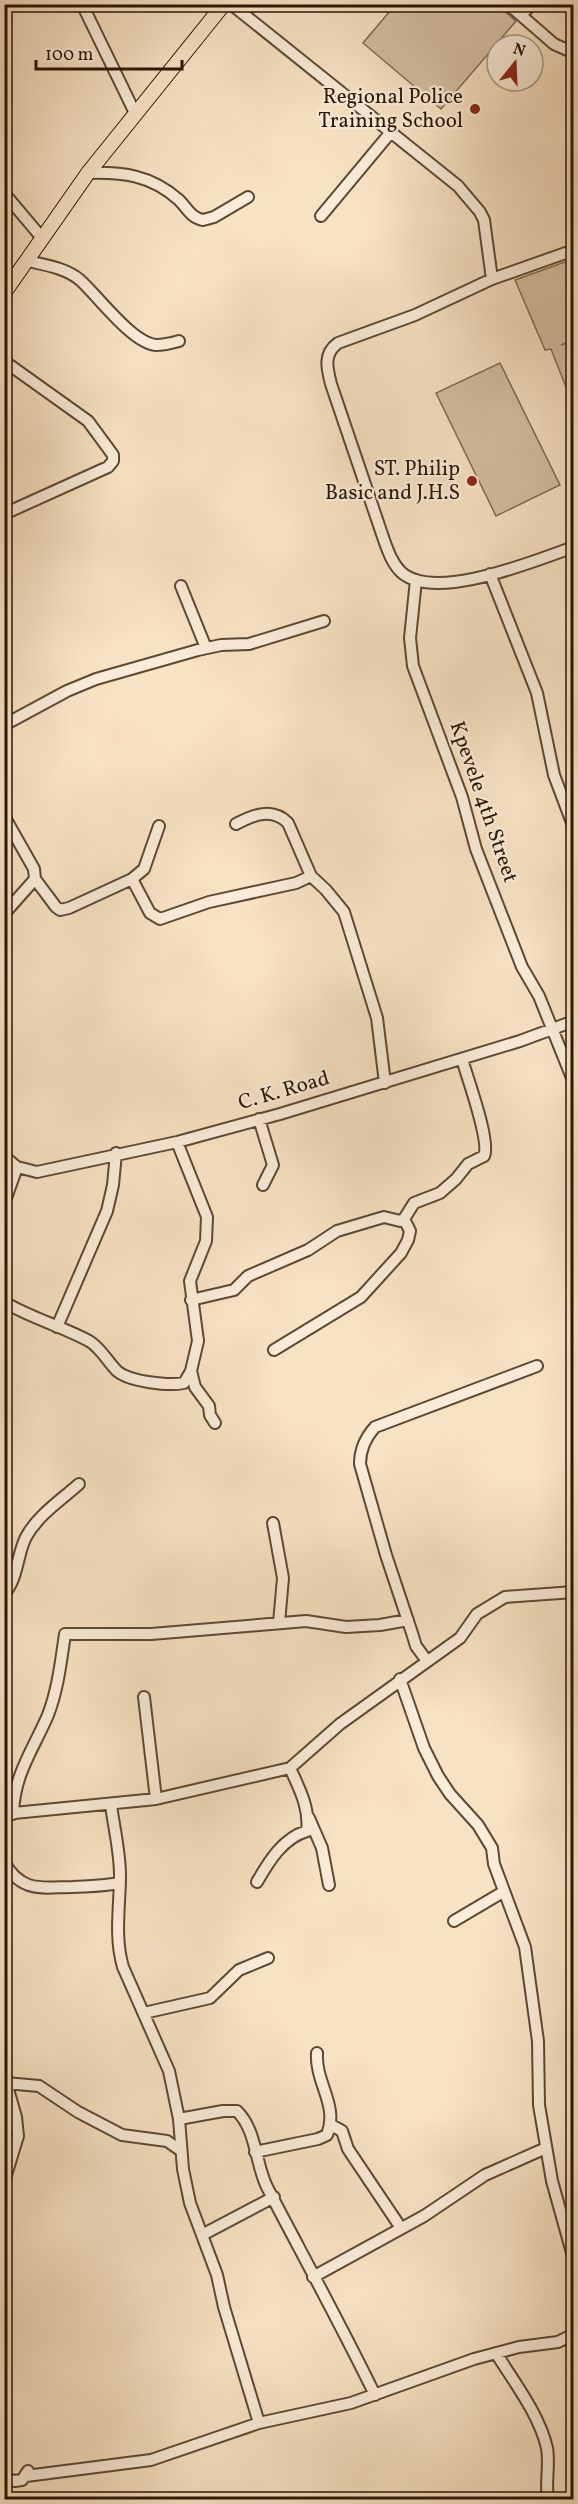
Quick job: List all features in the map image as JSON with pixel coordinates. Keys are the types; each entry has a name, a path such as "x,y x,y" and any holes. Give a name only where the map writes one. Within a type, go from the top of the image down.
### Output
{"main road":[{"path":"4,293 88,173 224,4"}],"street":[{"path":"82,4 135,113"},
{"path":"231,4 458,186 484,220 492,279"},
{"path":"508,4 554,44 573,53"},
{"path":"521,15 532,4"},
{"path":"321,216 391,132"},
{"path":"88,173 113,172 143,177 179,200 189,213 203,220 214,218 248,197"},
{"path":"4,194 42,238"},
{"path":"573,250 492,279 415,315 338,343 332,347 327,359 331,384 390,556 400,572 416,580 441,584 466,581 573,547"},
{"path":"28,261 55,267 79,279 114,316 145,341 156,345 179,341"},
{"path":"4,361 88,421 113,455 113,461 108,467 4,514"},
{"path":"489,574 537,693 554,775 573,828"},
{"name":"Kpevele 4th Street","path":"416,580 410,638 413,666 462,797 476,849 522,967 539,996 573,1086"},
{"path":"181,586 206,648"},
{"path":"4,726 67,691 96,679 206,648 249,644 324,621"},
{"path":"236,824 258,814 269,813 283,818 288,823 311,876 344,912 377,1018 385,1083"},
{"path":"4,816 34,869 35,879 56,907 64,910 132,879 146,865 153,838 159,826"},
{"path":"132,879 150,913 160,919 209,902 296,883 311,876"},
{"path":"4,914 35,879"},
{"name":"C. K. Road","path":"17,1167 37,1172 116,1153 177,1142 385,1083 573,1021"},
{"path":"191,1300 234,1290 248,1276 308,1250 337,1231 384,1217 400,1221 404,1219 414,1203 440,1193 468,1164 485,1155 480,1119 462,1059"},
{"path":"259,1119 273,1165 263,1185"},
{"path":"4,1302 96,1346 119,1373 172,1386 184,1383 191,1371 198,1341 190,1281 206,1241 207,1217 177,1142"},
{"path":"57,1327 107,1211 113,1185 116,1153"},
{"path":"4,1156 17,1167 4,1204"},
{"path":"274,1350 361,1297 405,1247 410,1231 404,1219"},
{"path":"428,1661 416,1646 386,1555 360,1464 361,1449 366,1437 375,1427 537,1366"},
{"path":"191,1371 195,1387 209,1406 210,1415 215,1423"},
{"path":"4,1594 11,1586 21,1547 34,1524 79,1484"},
{"path":"273,1523 284,1578 279,1623"},
{"path":"408,1620 380,1625 346,1627 306,1621 151,1634 65,1634 56,1688 48,1714 18,1778 9,1814 156,1799 290,1768 340,1724 460,1638 477,1614 505,1597 573,1592"},
{"path":"400,1679 424,1748 438,1776 450,1794 478,1825 492,1848 494,1864 503,1892 525,1947 538,2041 538,2097 552,2181 573,2259"},
{"path":"144,1697 156,1799"},
{"path":"290,1768 322,1848 329,1885"},
{"path":"111,1805 120,1882 117,1936 119,1951 169,2071 179,2119 180,2150 190,2202 217,2275 224,2307 260,2423"},
{"path":"257,1882 266,1866 293,1835 307,1831 309,1818"},
{"path":"4,1862 22,1882 40,1888 98,1887 120,1882"},
{"path":"454,1921 503,1892"},
{"path":"144,2013 210,1998 239,1970 268,1958"},
{"path":"255,2152 327,2135 331,2125 331,2108 316,2062 317,2054"},
{"path":"4,2182 18,2136 16,2117 5,2081 39,2086 78,2112 122,2135 167,2141 180,2150"},
{"path":"179,2119 223,2111 237,2111 250,2129 255,2152 268,2188 375,2395"},
{"path":"331,2125 342,2131 348,2149 401,2228"},
{"path":"314,2277 401,2228 485,2175 546,2148"},
{"path":"202,2235 274,2197"},
{"path":"4,2478 15,2481 22,2480 27,2474 151,2460 260,2423 351,2403 496,2353 525,2346 558,2342 573,2334"},
{"path":"496,2353 523,2394 545,2442 548,2460 548,2499"}],"shaded area":[{"path":"395,5 497,5 516,21 506,33 485,33 485,57 441,109 363,43"},
{"path":"573,259 573,340 561,345 573,341 573,405 551,349 545,350 515,280"},
{"path":"500,363 560,485 496,516 436,393"}],"place":[{"name":"Regional Police Training School","path":"475,109"},
{"name":"ST. Philip Basic and J.H.S","path":"472,481"}]}
